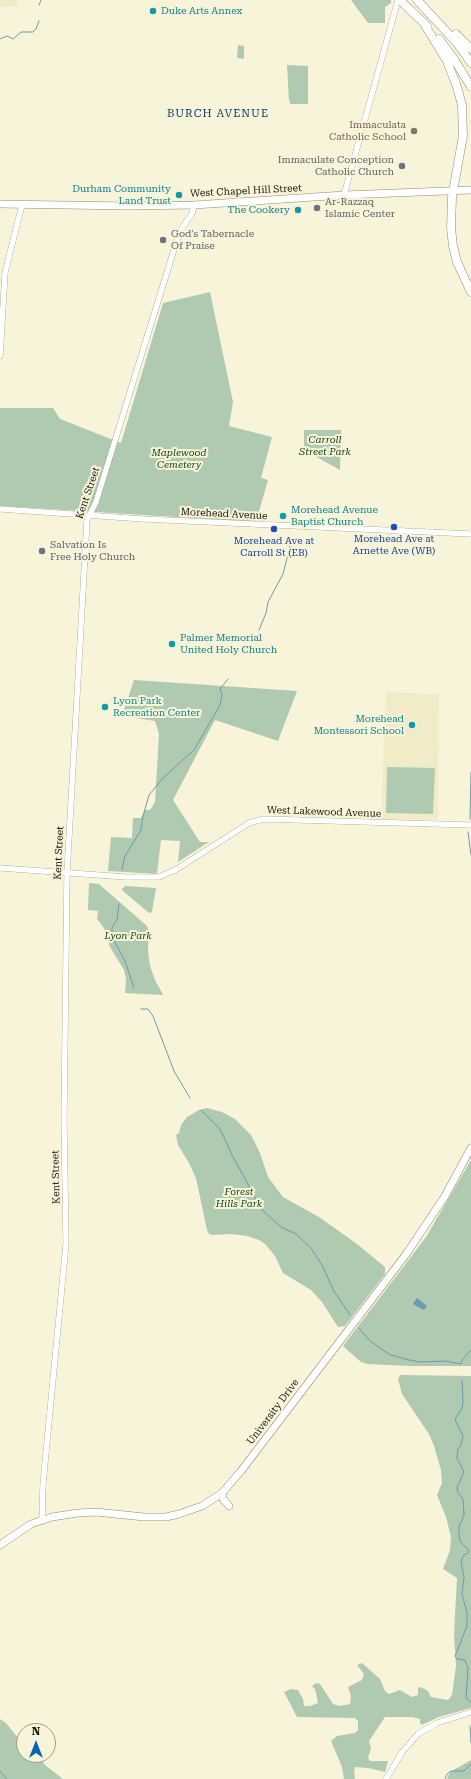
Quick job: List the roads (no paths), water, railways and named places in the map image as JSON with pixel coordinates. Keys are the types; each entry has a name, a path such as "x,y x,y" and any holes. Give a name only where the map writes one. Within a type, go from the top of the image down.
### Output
{"highway":[{"path":"399,0 423,22 454,59 471,87"},
{"path":"417,0 441,24 471,63"},
{"path":"423,22 447,61 462,105 463,136 453,191 451,218 453,246 461,272 471,292"},
{"path":"441,24 448,27 471,50"}],"main road":[{"name":"West Chapel Hill Street","path":"0,204 194,205 344,195 471,190"},
{"name":"University Drive","path":"0,1545 22,1529 42,1520 65,1514 90,1512 144,1517 166,1517 202,1506 222,1493 241,1471 407,1253 445,1196 471,1148"},
{"path":"222,1493 223,1499 229,1506"}],"street":[{"path":"344,195 399,0"},
{"path":"0,356 4,273 22,205"},
{"name":"Kent Street","path":"42,1520 43,1484 66,1244 64,1120 67,873 87,516 95,504 177,240 181,229 192,214 194,205"},
{"name":"Morehead Avenue","path":"0,509 87,516 471,534"},
{"name":"West Lakewood Avenue","path":"0,868 140,878 159,877 177,869 249,823 260,820 471,825"},
{"path":"386,1779 403,1751 418,1734 437,1723 471,1712"}],"water":[{"path":"417,1298 427,1306 424,1310 413,1304"}],"waterway":[{"path":"39,5 41,0"},
{"path":"0,39 7,36 13,39 21,32 33,32 39,21"},
{"path":"259,630 266,613 268,602 283,574 291,542"},
{"path":"122,870 125,856 141,830 149,795 164,777 194,750 220,705 222,695 220,689 228,679"},
{"path":"470,819 471,772"},
{"path":"468,832 471,855"},
{"path":"119,904 117,920 112,927 112,937 125,961 134,988"},
{"path":"141,1009 148,1009 153,1016 174,1071 190,1098"},
{"path":"201,1110 219,1128 262,1210 281,1227 296,1234 311,1248 322,1265 334,1291 350,1315"},
{"path":"359,1328 369,1340 381,1349 391,1355 409,1360 420,1362 445,1361 461,1364 462,1360 471,1350"},
{"path":"462,1380 462,1408 455,1419 463,1436 461,1445 458,1449 457,1458 464,1472 457,1487 458,1493 463,1499 464,1515 459,1527 460,1541 468,1550 468,1553 463,1556 461,1562 464,1577 462,1594 467,1613 467,1626 455,1656 457,1659 465,1660 468,1668 466,1698 471,1702"},
{"path":"470,1726 471,1743"},
{"path":"445,1779 447,1774 451,1771 464,1771 471,1764"},
{"path":"0,1771 7,1779"}],"place":[{"name":"Duke Arts Annex","path":"153,11"},
{"name":"Immaculata Catholic School","path":"414,131"},
{"name":"Immaculate Conception Catholic Church","path":"402,166"},
{"name":"Durham Community Land Trust","path":"179,195"},
{"name":"Ar-Razzaq Islamic Center","path":"317,208"},
{"name":"The Cookery","path":"298,210"},
{"name":"God's Tabernacle Of Praise","path":"163,240"},
{"name":"Morehead Avenue Baptist Church","path":"283,516"},
{"name":"Morehead Ave at Arnette Ave (WB)","path":"394,527"},
{"name":"Morehead Ave at Carroll St (EB)","path":"274,529"},
{"name":"Salvation Is Free Holy Church","path":"42,551"},
{"name":"Palmer Memorial United Holy Church","path":"172,644"},
{"name":"Lyon Park Recreation Center","path":"105,707"},
{"name":"Morehead Montessori School","path":"412,725"}],"district":[{"name":"BURCH AVENUE","path":"218,114"}],"park label":[{"name":"Carroll Street Park","path":"325,446"},
{"name":"Maplewood Cemetery","path":"179,458"},
{"name":"Lyon Park","path":"128,936"},
{"name":"Forest Hills Park","path":"239,1198"}]}
